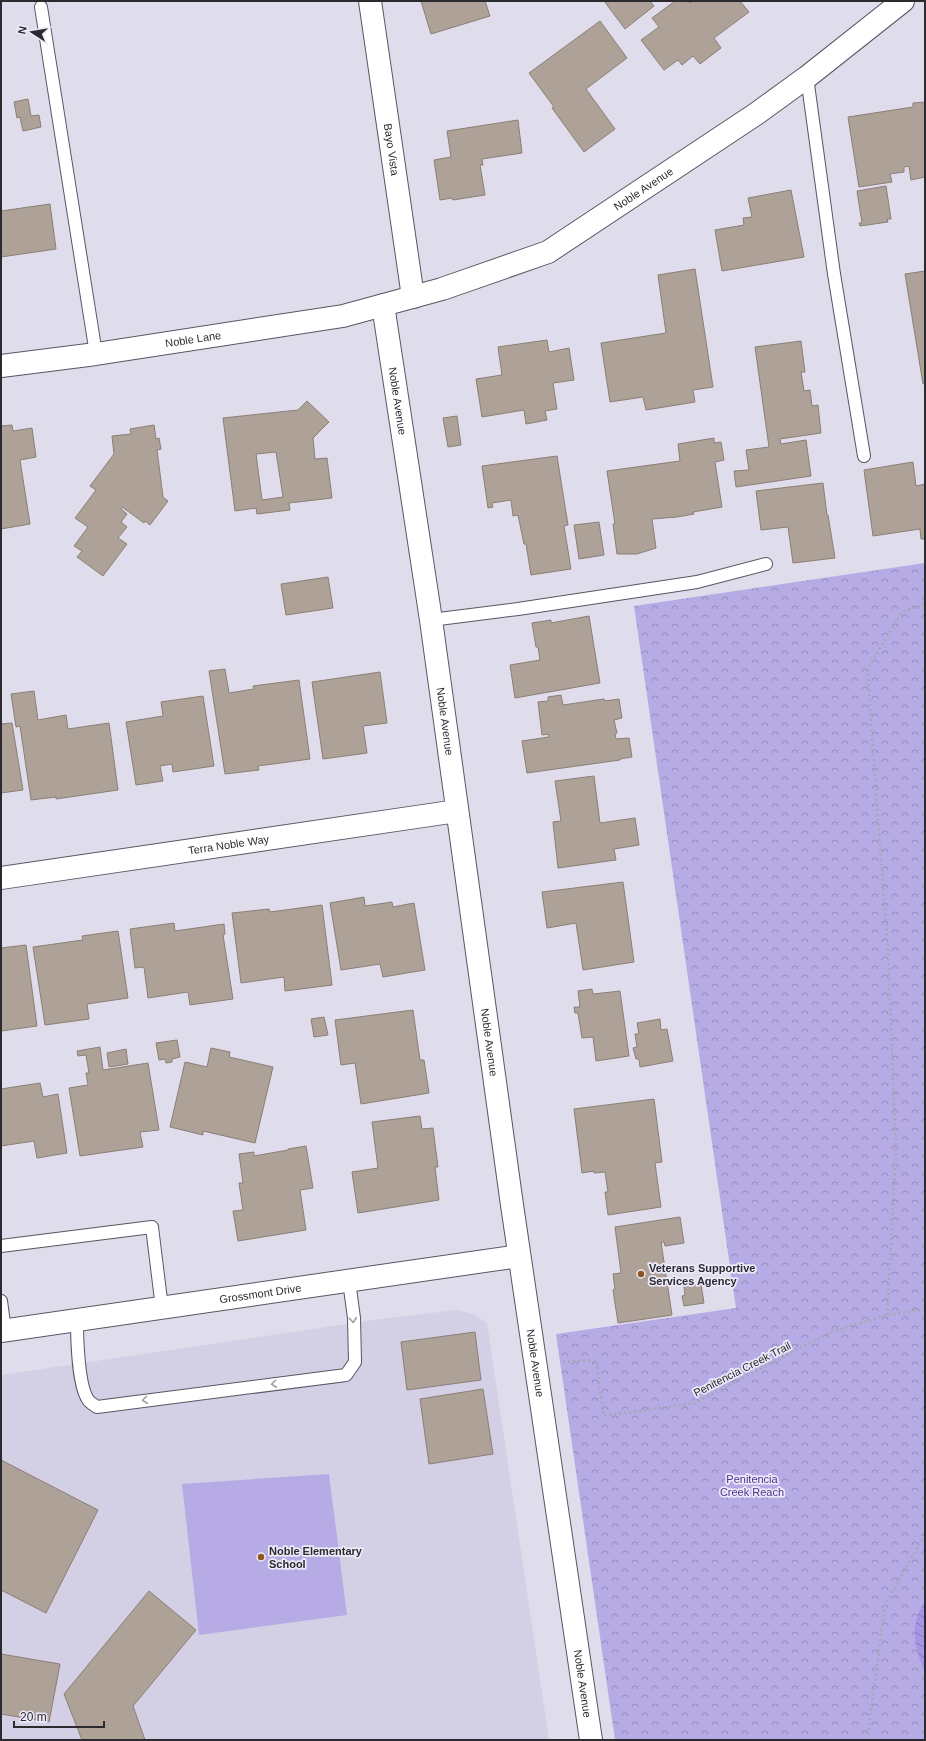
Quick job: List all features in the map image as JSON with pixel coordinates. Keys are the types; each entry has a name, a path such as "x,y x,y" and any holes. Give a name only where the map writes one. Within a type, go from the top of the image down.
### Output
{"street":[{"name":"Bayo Vista","path":"370,1 413,297"},
{"name":"Noble Avenue","path":"591,1740 519,1256 431,620 384,305 442,289 548,252 756,114 903,1"},
{"name":"Noble Lane","path":"1,366 96,354 343,316 384,305"},
{"name":"Terra Noble Way","path":"1,878 457,812"},
{"name":"Grossmont Drive","path":"2,1333 77,1320 519,1256"}],"lane":[{"path":"41,7 96,354"},
{"path":"806,77 834,274 864,456"},
{"path":"431,620 518,609 697,582 766,564"},
{"path":"1,1246 152,1227 162,1308"},
{"path":"77,1320 78,1358 85,1390 88,1400 97,1406 346,1375 355,1362 354,1318 349,1281"},
{"path":"1,1301 2,1333"}],"path":[{"path":"887,1315 896,1152 888,952 868,668 902,612 925,604"},
{"name":"Penitencia Creek Trail","path":"536,1364 596,1360 604,1416 619,1414 695,1403 831,1332 887,1315 925,1310"},
{"path":"867,1740 885,1605 925,1534"}],"shaded area":[{"name":"Noble Elementary School","path":"457,1310 473,1314 487,1323 549,1740 1,1740 1,1375 381,1319"}],"green space":[{"name":"Penitencia Creek Reach","path":"925,563 925,1740 615,1740 556,1334 736,1308 634,606"},
{"path":"329,1474 347,1615 199,1635 182,1484"}],"water":[{"path":"925,1601 925,1672 916,1645 915,1627 920,1610"}],"building":[{"path":"421,1 485,1 490,16 431,34"},
{"path":"604,1 650,1 654,6 625,29"},
{"path":"675,1 688,1 690,3 693,1 740,1 749,12 714,38 721,48 700,64 693,56 682,65 678,60 664,70 641,40 659,27 652,18"},
{"path":"600,21 627,58 586,89 615,129 584,152 529,73"},
{"path":"28,99 31,116 39,115 41,127 23,131 20,117 17,118 14,102"},
{"path":"925,102 925,177 911,180 909,166 904,167 904,172 890,174 892,182 859,187 848,117 913,107 913,103"},
{"path":"518,120 522,153 482,159 483,165 480,165 485,195 453,200 452,198 440,200 434,160 451,157 447,131"},
{"path":"886,186 891,219 887,219 888,222 860,226 859,223 862,223 857,191"},
{"path":"791,190 804,257 722,271 715,230 744,225 743,218 752,217 748,198"},
{"path":"50,204 56,249 1,257 1,211"},
{"path":"695,269 713,387 693,390 695,402 646,410 643,397 610,402 601,343 666,333 658,275"},
{"path":"925,271 925,383 923,384 905,274"},
{"path":"547,340 549,352 569,348 574,380 553,383 557,409 545,411 547,420 526,424 524,410 482,417 476,379 502,375 498,347"},
{"path":"801,341 805,372 801,372 804,391 810,390 812,406 818,405 821,433 780,439 781,444 806,440 811,476 736,487 734,471 749,470 746,450 769,447 755,347"},
{"path":"307,401 329,422 313,438 315,459 327,458 332,498 289,503 290,510 257,514 256,508 235,511 223,418 298,410","holes":["276,452 283,497 262,500 256,454"]},
{"path":"457,416 461,445 448,447 443,418"},
{"path":"12,425 13,431 32,428 36,457 20,460 30,524 1,529 1,426"},
{"path":"154,425 156,439 159,438 161,449 157,450 163,497 168,501 150,525 145,521 144,523 122,507 121,509 127,514 121,522 127,527 118,538 127,544 103,576 77,557 82,551 74,546 88,527 75,518 96,490 90,486 114,454 112,436 131,434 130,429"},
{"path":"714,438 714,443 721,442 724,460 715,462 722,507 693,512 694,514 677,517 652,519 656,548 637,554 617,554 613,524 615,524 607,471 680,461 678,444"},
{"path":"557,456 568,525 564,526 571,569 531,575 526,544 524,544 518,515 513,516 511,500 492,503 493,507 488,508 482,466"},
{"path":"913,462 916,486 925,484 925,539 921,539 920,529 873,536 864,470"},
{"path":"823,483 835,558 793,563 788,527 761,530 756,491"},
{"path":"599,522 604,555 579,559 574,525"},
{"path":"328,577 333,608 286,615 281,584"},
{"path":"589,616 600,683 515,698 510,665 540,660 532,623 551,620 551,623"},
{"path":"225,669 229,693 254,689 253,686 299,680 310,759 258,766 259,770 225,774 209,671"},
{"path":"380,672 387,723 363,726 367,753 323,759 312,682"},
{"path":"34,691 38,720 66,715 68,729 109,723 118,790 56,799 56,797 31,800 20,726 16,727 11,694"},
{"path":"561,695 563,705 604,699 605,701 619,699 622,718 614,720 617,733 615,734 616,739 629,738 632,757 527,773 522,741 549,737 548,734 542,735 538,702 548,701 548,697"},
{"path":"203,696 214,766 173,772 172,764 160,766 163,781 136,785 126,722 163,716 161,702"},
{"path":"12,723 23,790 1,793 1,724"},
{"path":"594,776 600,823 635,818 639,845 614,849 616,860 558,868 553,822 561,821 555,781"},
{"path":"623,882 634,962 583,970 576,923 547,928 542,892"},
{"path":"364,897 365,906 392,902 393,907 414,903 425,970 383,977 380,964 341,970 330,903"},
{"path":"322,905 332,985 285,991 284,977 241,983 232,913 269,909 270,912"},
{"path":"174,923 175,931 224,924 225,934 223,935 233,999 190,1005 188,992 148,998 144,967 135,968 130,929"},
{"path":"118,931 128,998 87,1004 89,1019 45,1025 33,947 83,940 82,936"},
{"path":"26,945 37,1026 1,1031 1,948"},
{"path":"592,989 593,994 620,991 629,1056 596,1061 593,1037 582,1038 578,1013 575,1013 574,1007 580,1007 578,991"},
{"path":"413,1010 420,1060 424,1060 429,1093 361,1104 355,1063 341,1065 335,1020"},
{"path":"324,1017 328,1035 314,1037 311,1019"},
{"path":"660,1019 661,1030 667,1029 673,1061 640,1067 639,1059 636,1059 633,1048 637,1047 635,1034 639,1034 637,1023"},
{"path":"177,1040 180,1057 172,1059 172,1062 166,1063 165,1059 159,1060 156,1043"},
{"path":"100,1047 103,1070 148,1063 159,1130 140,1132 143,1147 80,1156 69,1088 88,1085 86,1073 89,1073 86,1055 78,1056 77,1051"},
{"path":"211,1048 230,1052 229,1057 273,1067 255,1143 203,1131 203,1135 170,1127 185,1062 207,1067"},
{"path":"126,1049 128,1064 109,1067 107,1053"},
{"path":"40,1083 43,1097 58,1094 67,1153 37,1158 34,1141 1,1146 1,1089"},
{"path":"654,1099 662,1162 655,1163 661,1207 608,1215 605,1192 608,1192 605,1172 594,1173 594,1171 582,1173 574,1109"},
{"path":"420,1116 422,1129 433,1128 438,1167 435,1167 439,1200 358,1213 352,1172 378,1168 372,1122"},
{"path":"306,1146 313,1188 300,1190 306,1230 238,1241 233,1211 243,1210 239,1183 243,1183 239,1154 254,1152 254,1156"},
{"path":"680,1217 684,1243 665,1246 664,1242 661,1242 672,1315 618,1323 613,1290 615,1289 613,1274 621,1273 615,1227"},
{"path":"701,1284 704,1303 684,1306 682,1296 685,1295 684,1286"},
{"path":"475,1332 481,1380 407,1390 401,1342"},
{"path":"483,1389 493,1454 429,1464 420,1399"},
{"path":"1,1460 98,1510 46,1613 1,1590"},
{"path":"149,1591 196,1630 133,1706 145,1740 82,1740 64,1694"},
{"path":"1,1654 60,1664 49,1722 1,1714"}],"place":[{"name":"Veterans Supportive Services Agency","path":"641,1274"},
{"name":"Noble Elementary School","path":"261,1557"}]}
